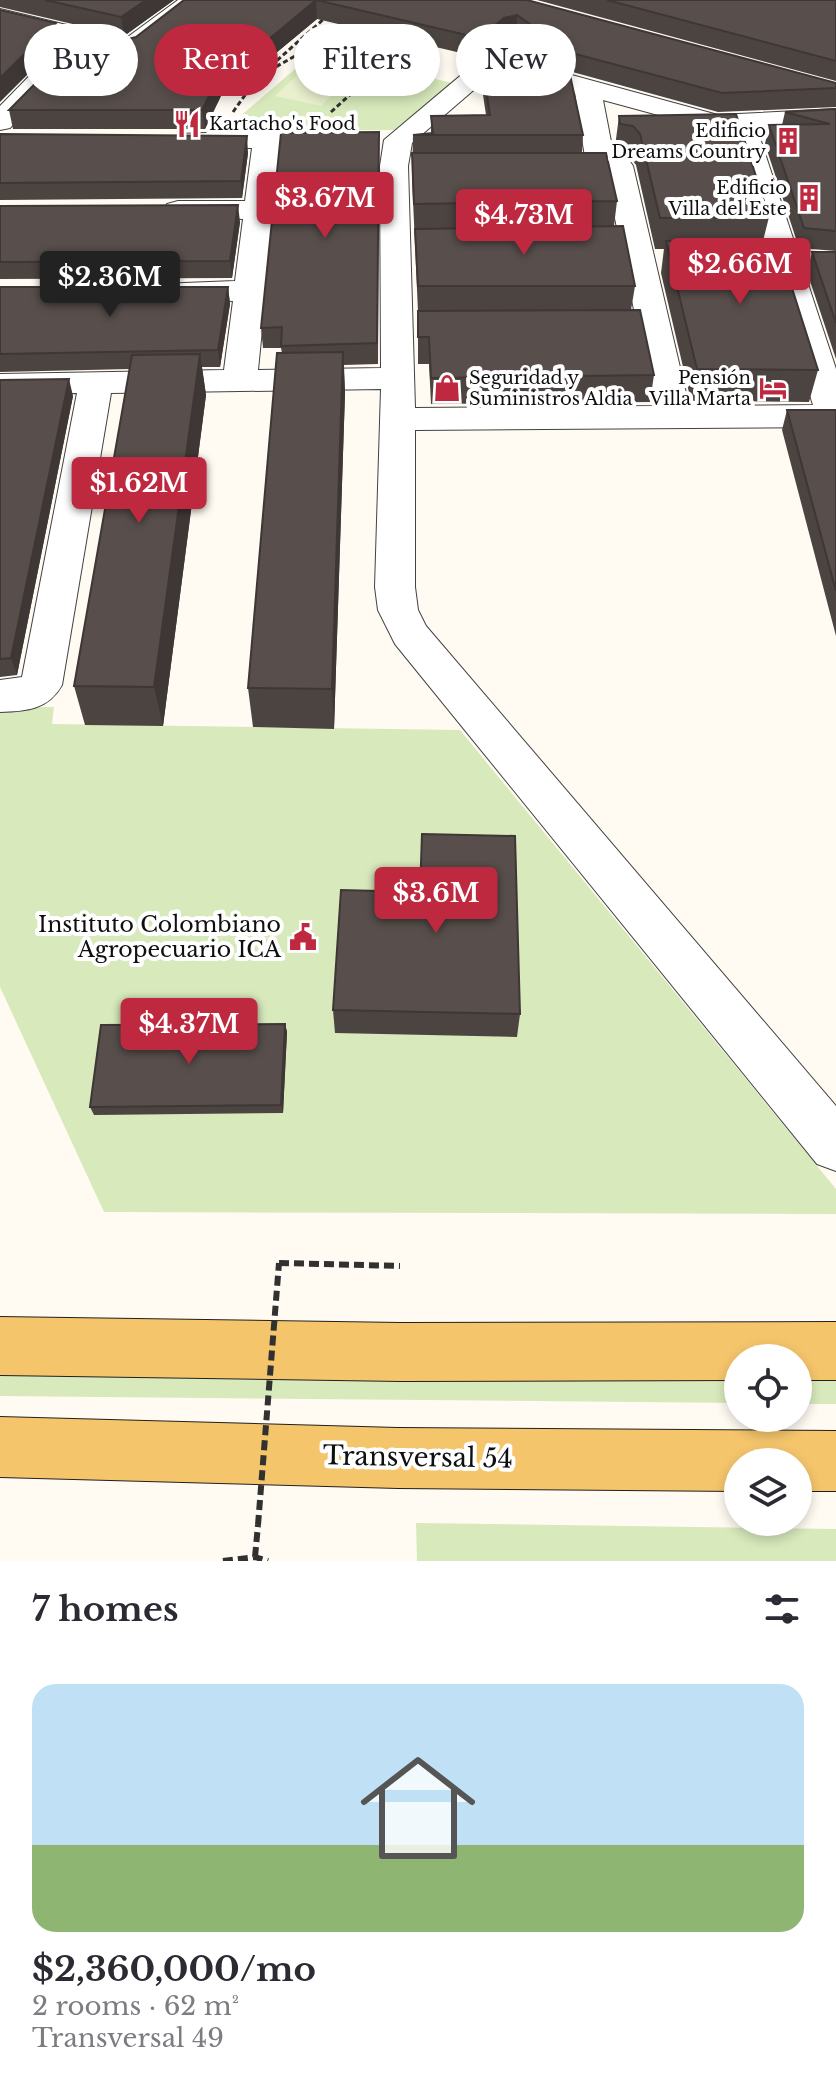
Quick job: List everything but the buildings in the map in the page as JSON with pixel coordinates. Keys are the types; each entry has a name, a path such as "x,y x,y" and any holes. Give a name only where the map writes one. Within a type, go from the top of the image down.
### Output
{"main road":[{"path":"0,1346 401,1352 836,1351"},
{"name":"Transversal 54","path":"0,1447 398,1458 836,1461"}],"street":[{"path":"138,41 194,0"},
{"path":"525,24 536,10"},
{"path":"0,16 32,24"},
{"path":"576,86 696,120 741,124 836,117"},
{"path":"588,90 601,166"},
{"path":"5,134 36,96"},
{"path":"463,96 406,157 413,242 414,325 396,399 395,587 398,610 409,634 836,1146"},
{"path":"0,384 240,381 396,399 674,417 835,416 796,259 741,124"},
{"path":"240,381 267,139"},
{"path":"156,140 300,140 406,157"},
{"path":"522,166 619,166 637,250 641,324 674,417"},
{"path":"150,210 261,210"},
{"path":"603,239 671,261"},
{"path":"751,260 796,259"},
{"path":"141,291 250,291"},
{"path":"0,696 27,695 41,685 96,383"}],"path":[{"path":"278,60 335,10"},
{"path":"300,140 348,96"},
{"path":"255,1557 279,1263 400,1266"},
{"path":"223,1561 255,1557 268,1561"}],"green space":[{"path":"294,70 294,96 436,96 394,130 223,131 264,96 278,96 278,84"},
{"path":"294,78 294,96 331,96 321,106 275,96"},
{"path":"440,80 452,83 440,93"},
{"path":"0,707 54,707 52,724 460,730 836,1189 836,1214 104,1212 0,987"},
{"path":"0,1373 724,1380 724,1403 0,1396"},
{"path":"812,1380 836,1380 836,1404 812,1404"},
{"path":"416,1523 724,1527 724,1536 812,1536 812,1529 836,1529 836,1561 417,1561"}],"place":[{"name":"Kartacho's Food","path":"187,124"},
{"name":"Edificio Dreams Country","path":"788,141"},
{"name":"Edificio Villa del Este","path":"809,198"},
{"name":"Seguridad y Suministros Aldia","path":"447,388"},
{"name":"Pensión Villa Marta","path":"773,388"},
{"name":"Instituto Colombiano Agropecuario ICA","path":"303,937"}]}
